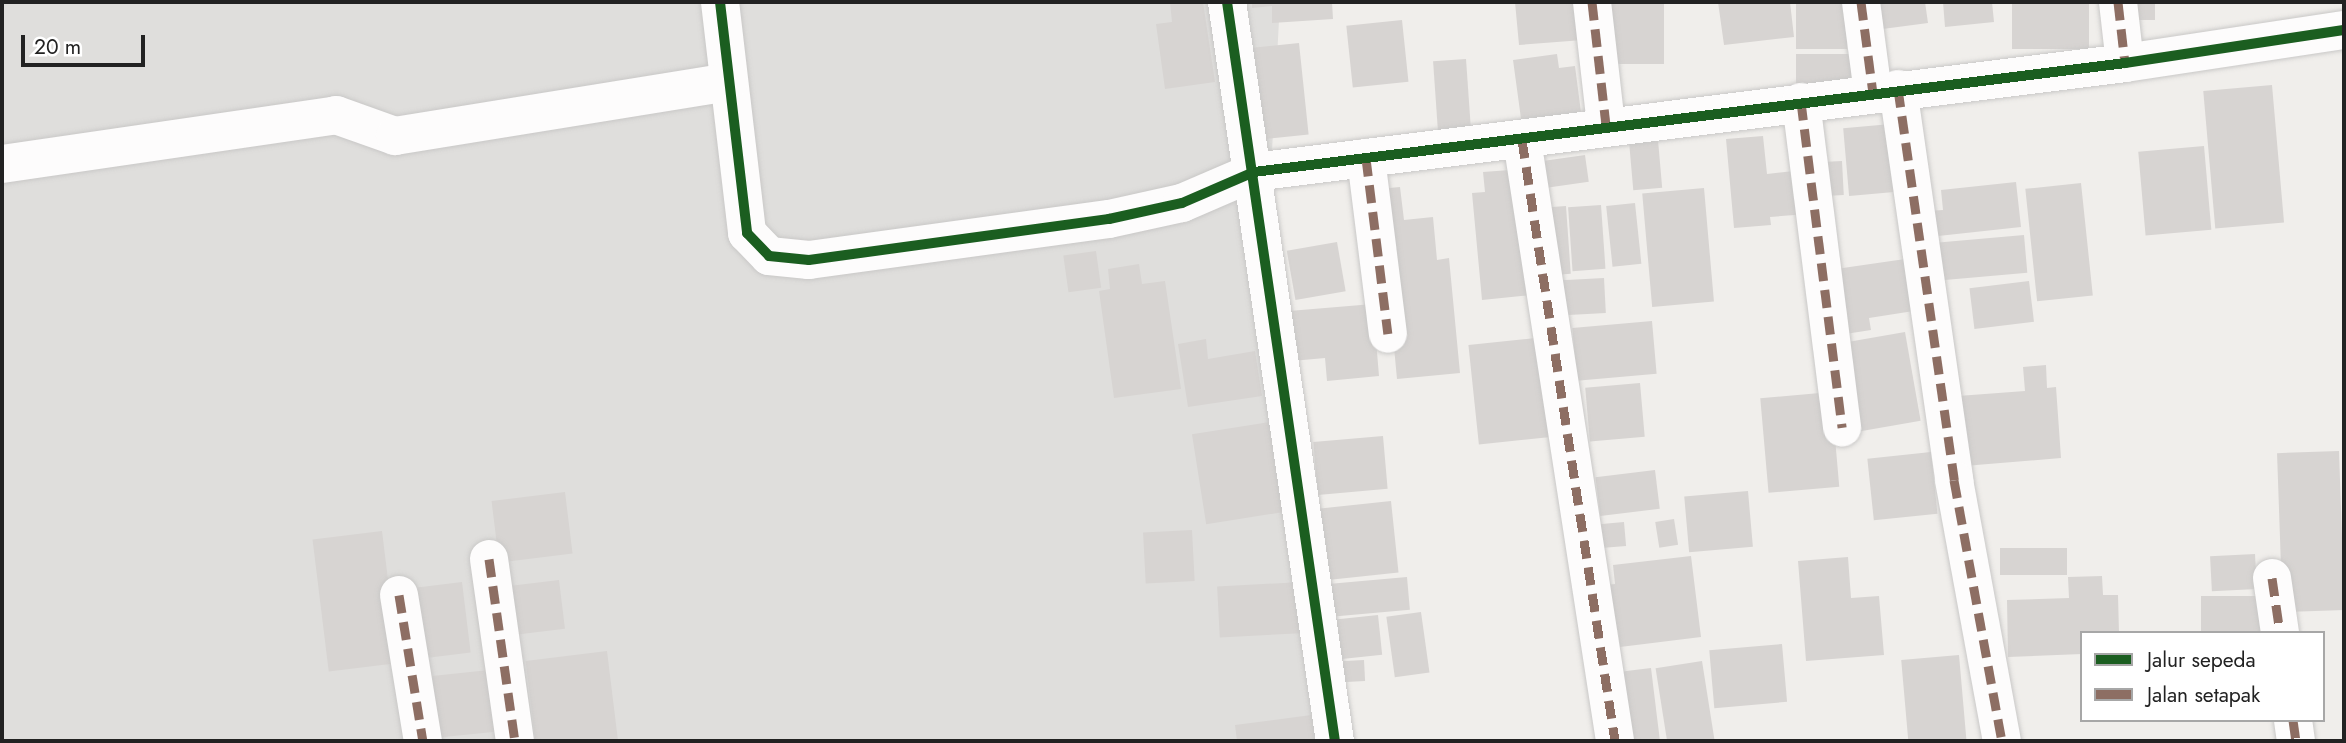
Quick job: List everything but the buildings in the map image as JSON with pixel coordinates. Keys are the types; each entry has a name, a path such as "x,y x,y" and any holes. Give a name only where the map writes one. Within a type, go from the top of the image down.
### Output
{"street":[{"path":"720,2 747,233 769,256 809,260 1109,219 1182,203 1254,172 1522,140 1606,125 2125,62 2344,30"},
{"path":"1227,2 1254,172 1335,741"},
{"path":"1592,2 1606,125"},
{"path":"1861,2 1886,91 2002,741"},
{"path":"2118,2 2125,62"},
{"path":"2,164 336,116 395,136 729,82"},
{"path":"1801,102 1842,427"},
{"path":"1522,140 1615,741"},
{"path":"1366,158 1388,334"},
{"path":"489,559 516,741"},
{"path":"2272,578 2280,631"},
{"path":"400,595 423,741"},
{"path":"2293,722 2296,741"}],"shaded area":[{"path":"2,2 1280,2 1268,225 1337,741 2,741"}],"marked path":[{"path":"1592,2 1606,125"},
{"path":"1861,2 1873,93"},
{"path":"2118,2 2125,63"},
{"path":"1898,89 1954,480 2002,741"},
{"path":"1801,102 1842,427"},
{"path":"1522,140 1615,741"},
{"path":"1366,158 1388,334"},
{"path":"489,559 515,741"},
{"path":"2272,578 2280,631"},
{"path":"399,595 423,741"},
{"path":"2293,722 2296,741"}],"cycle path":[{"path":"720,2 747,233 769,256 809,260 1109,219 1182,203 1254,172 2125,63 2344,30"},
{"path":"1227,2 1335,741"}]}
